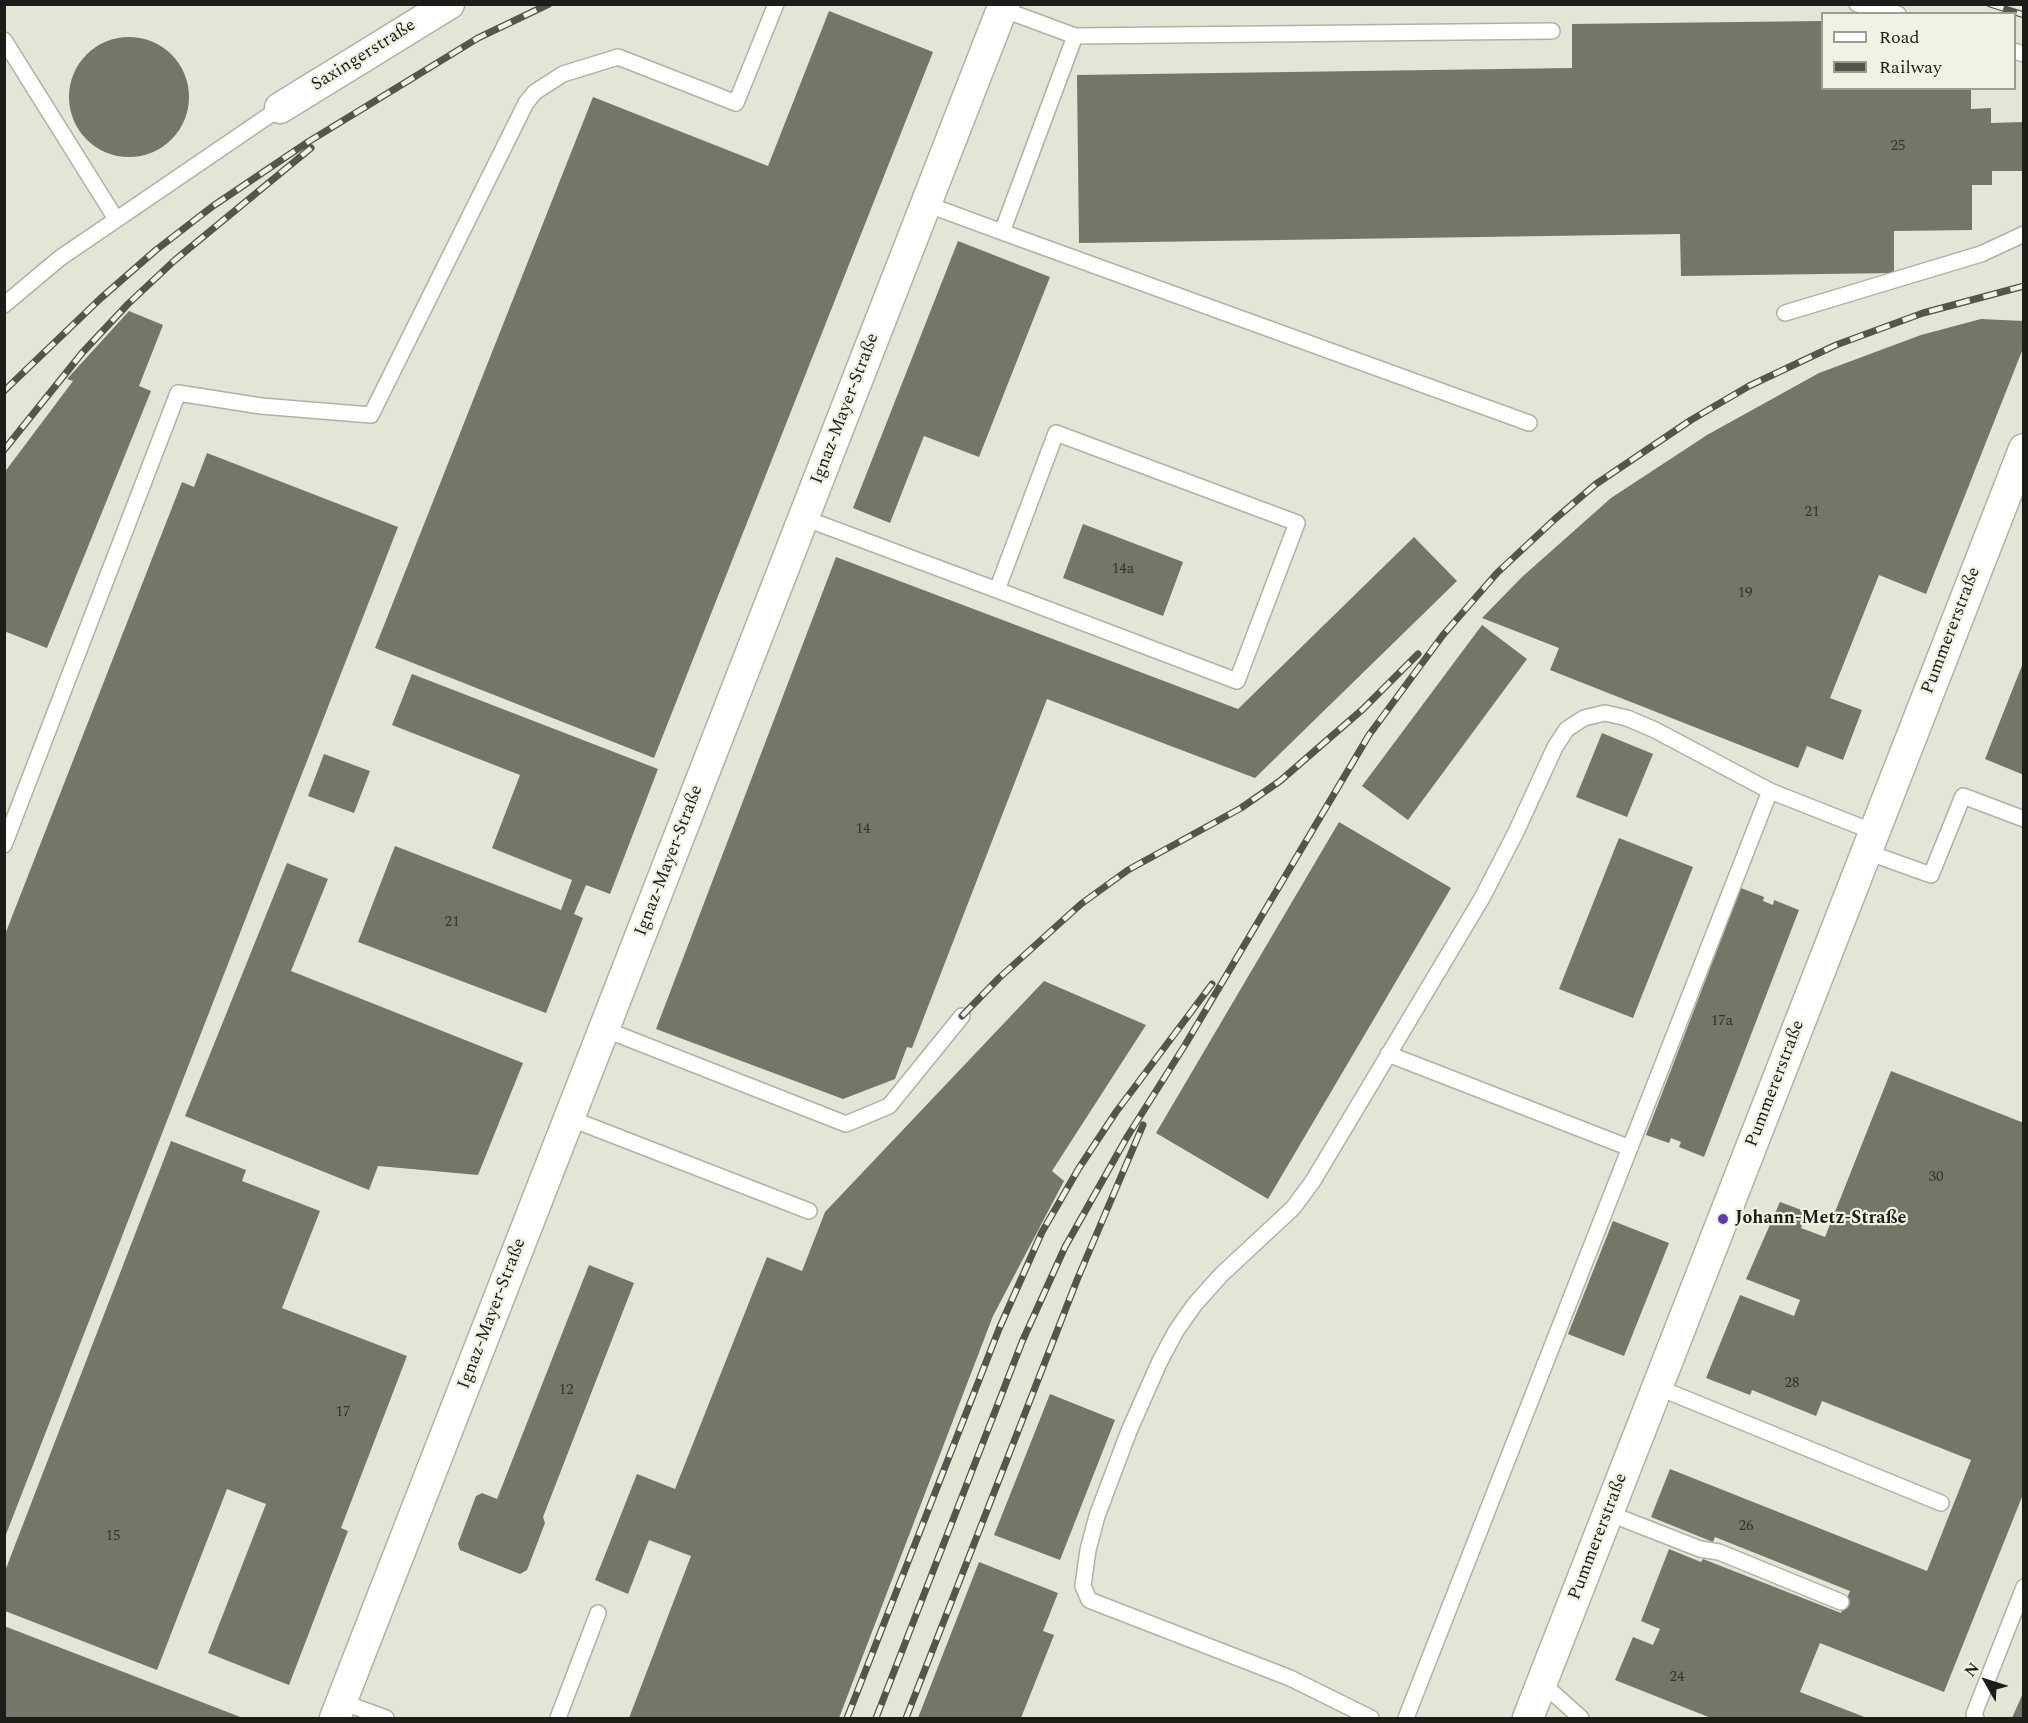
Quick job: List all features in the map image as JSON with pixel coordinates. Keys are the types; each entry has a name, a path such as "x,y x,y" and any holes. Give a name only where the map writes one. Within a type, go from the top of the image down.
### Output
{"street":[{"name":"Saxingerstraße","path":"280,108 449,4"},
{"name":"Ignaz-Mayer-Straße","path":"338,1710 1003,7"},
{"name":"Pummererstraße","path":"1528,1719 2024,449"}],"lane":[{"path":"4,844 178,393 261,406 371,415 526,103 535,92 563,74 618,57 736,103 776,4"},
{"path":"1857,4 1890,12"},
{"path":"1003,7 1075,36 1552,31"},
{"path":"1002,232 1075,36"},
{"path":"4,40 116,219"},
{"path":"4,305 60,258 280,108"},
{"path":"926,204 1529,423"},
{"path":"1785,313 1982,254 2024,234"},
{"path":"804,518 1238,681 1297,523 1056,433 997,590"},
{"path":"1371,1719 1290,1678 1089,1600 1083,1586 1097,1516 1129,1431 1176,1331 1195,1304 1221,1275 1293,1208 1313,1181 1482,898 1516,832 1555,747 1567,729 1584,718 1605,713 1627,718 1655,730 1931,875 1963,796 2024,819"},
{"path":"1406,1719 1770,791"},
{"path":"604,1029 846,1124 889,1106 962,1016"},
{"path":"1388,1054 1630,1148"},
{"path":"569,1118 809,1210"},
{"path":"1657,1387 1941,1503"},
{"path":"1608,1513 1700,1550 1719,1552 1841,1602"},
{"path":"1976,1719 1974,1714 2024,1587"},
{"path":"558,1719 598,1613"},
{"path":"1542,1683 1581,1719"},
{"path":"338,1710 386,1719"}],"building":[{"path":"829,11 933,52 654,758 375,648 593,97 768,166"},
{"path":"1821,21 1821,90 1971,90 1971,109 1991,108 1991,123 2024,122 2024,171 1992,171 1992,185 1972,185 1972,230 1894,231 1894,273 1681,276 1680,234 1079,243 1077,75 1572,68 1572,24"},
{"path":"129,37 152,42 171,55 184,74 189,97 184,120 171,139 152,152 129,157 106,152 87,139 74,120 69,97 74,74 87,55 106,42"},
{"path":"958,241 1050,277 979,457 924,436 890,523 853,508"},
{"path":"129,311 163,325 139,386 151,391 47,648 4,631 4,473 73,381 67,379"},
{"path":"1981,319 2024,321 2024,346 1926,594 1879,575 1830,698 1862,710 1843,760 1807,746 1798,768 1550,670 1559,648 1482,618 1522,577 1611,498 1707,435 1819,373 1921,335"},
{"path":"207,453 398,527 5,1537 4,937 182,482 194,487"},
{"path":"1083,524 1183,562 1163,616 1063,578"},
{"path":"1414,537 1457,581 1255,778 1047,699 912,1048 907,1047 895,1079 843,1099 656,1029 836,557 1238,709"},
{"path":"1482,625 1527,659 1408,820 1362,786"},
{"path":"2024,663 2024,775 1985,759"},
{"path":"412,674 658,769 610,894 586,885 574,914 583,918 546,1013 358,942 395,846 561,910 572,880 492,848 520,775 392,725"},
{"path":"1602,733 1653,754 1627,817 1576,797"},
{"path":"324,754 370,771 354,813 308,796"},
{"path":"1339,822 1451,888 1268,1199 1156,1133"},
{"path":"1619,838 1693,867 1633,1018 1559,989"},
{"path":"287,863 328,879 291,971 523,1063 478,1175 378,1166 369,1190 185,1116"},
{"path":"1741,888 1764,897 1763,901 1773,905 1774,900 1799,910 1704,1157 1679,1147 1681,1142 1671,1138 1669,1143 1646,1135"},
{"path":"1044,981 1146,1025 1052,1171 1064,1181 993,1316 839,1718 629,1718 691,1556 649,1540 628,1594 595,1580 637,1474 675,1489 767,1257 802,1271 825,1212"},
{"path":"1891,1071 2024,1123 2024,1492 1944,1692 1820,1643 1800,1692 1867,1718 1711,1718 1615,1680 1633,1637 1653,1645 1660,1629 1641,1621 1669,1549 1701,1562 1703,1559 1841,1613 1850,1591 1715,1537 1713,1542 1651,1517 1670,1469 1927,1571 1971,1460 1822,1401 1816,1416 1752,1390 1750,1395 1706,1378 1740,1295 1794,1316 1800,1300 1746,1279 1780,1202 1807,1212 1801,1228 1825,1237"},
{"path":"171,1141 246,1170 242,1181 320,1211 282,1308 407,1356 341,1528 348,1531 289,1685 208,1653 266,1504 227,1489 157,1670 5,1611 5,1571"},
{"path":"1613,1221 1669,1243 1624,1356 1568,1334"},
{"path":"589,1265 634,1283 543,1517 545,1523 527,1570 520,1574 460,1550 458,1544 476,1496 482,1493 497,1499"},
{"path":"1050,1394 1115,1420 1060,1560 994,1535"},
{"path":"979,1562 1058,1593 1043,1631 1054,1635 1021,1718 918,1718"},
{"path":"4,1626 243,1718 4,1718"},
{"path":"2024,1691 2024,1718 2012,1718"}],"railway":[{"path":"4,391 101,298 156,250 213,206 308,142 478,38 549,4"},
{"path":"1990,4 2015,12"},
{"path":"2016,12 2024,15"},
{"path":"4,450 82,353 128,304 175,260 311,148"},
{"path":"876,1718 1022,1342 1065,1247 1127,1137 1185,1045 1369,735 1443,635 1497,573 1555,519 1596,484 1691,420 1749,386 1836,345 1923,313 2024,286"},
{"path":"962,1016 999,978 1081,904 1128,870 1241,808 1280,781 1363,709 1418,654"},
{"path":"847,1718 999,1329 1042,1232 1079,1168 1116,1112 1212,984"},
{"path":"906,1718 1077,1280 1143,1125"}],"place":[{"name":"Johann-Metz-Straße","path":"1723,1219"}]}
